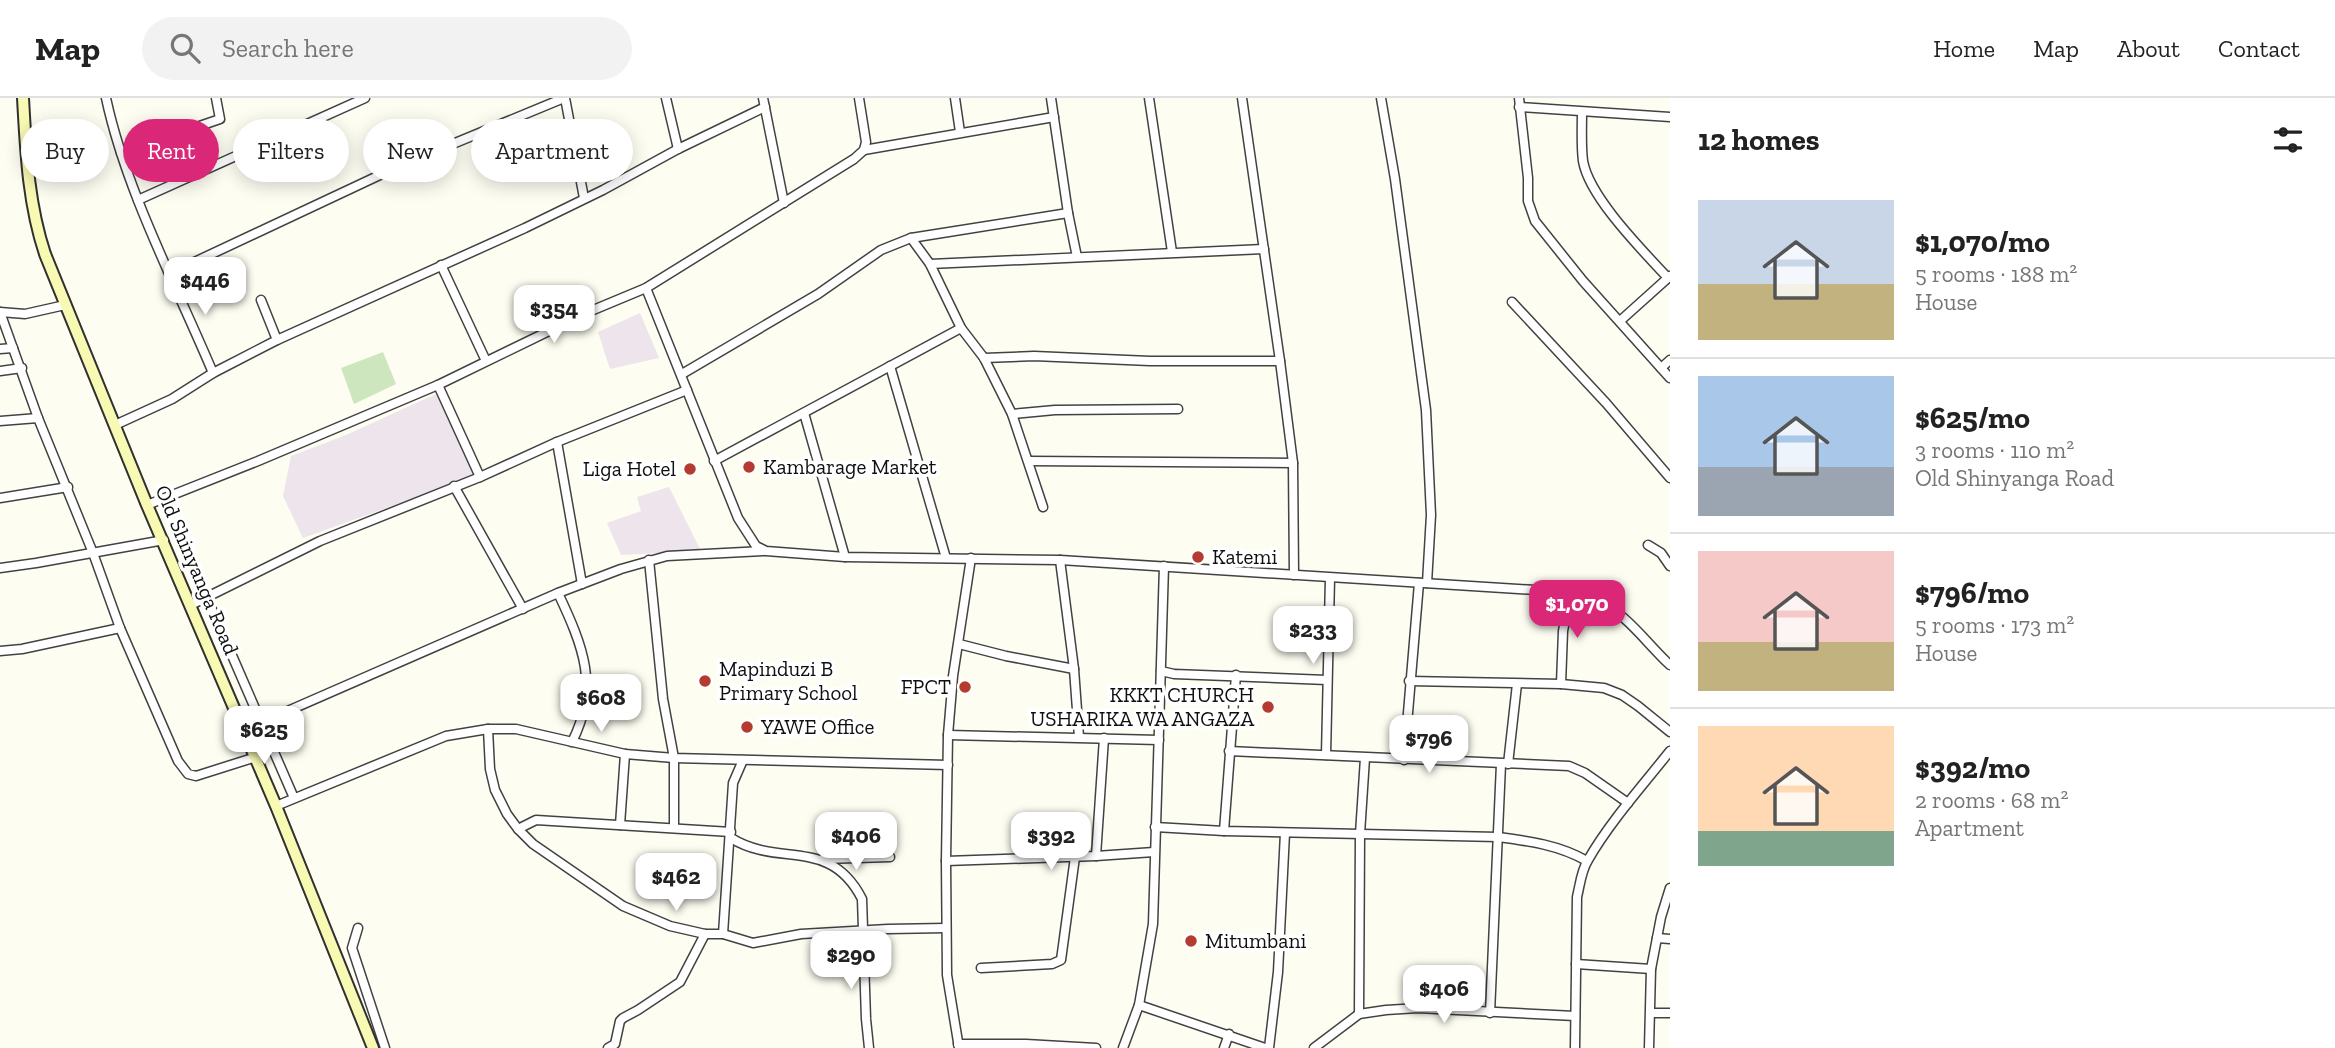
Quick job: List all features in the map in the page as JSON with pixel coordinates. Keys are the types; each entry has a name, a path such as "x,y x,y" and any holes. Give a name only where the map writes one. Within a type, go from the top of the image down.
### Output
{"main road":[{"name":"Old Shinyanga Road","path":"23,98 34,218 45,254 147,505 256,757 373,1048"}],"street":[{"path":"106,98 121,153 138,200 214,373"},
{"path":"121,153 220,119 216,98"},
{"path":"138,200 365,98"},
{"path":"171,274 397,167 564,98 584,198"},
{"path":"666,98 678,149"},
{"path":"859,98 866,142 864,150"},
{"path":"955,98 960,132"},
{"path":"1051,98 1077,257"},
{"path":"1149,98 1172,252"},
{"path":"1242,98 1293,463 1294,575"},
{"path":"1381,98 1395,179 1426,410 1431,514 1409,681 1404,760"},
{"path":"115,425 172,399 277,340 584,198 764,103 784,203"},
{"path":"1670,117 1582,112 1519,103 1530,210 1535,221 1583,281 1670,378"},
{"path":"1582,112 1583,159 1587,175 1629,236 1669,277 1620,321"},
{"path":"147,505 438,385 646,288 854,159 864,150 1054,117"},
{"path":"682,374 818,294 881,250 911,238 1068,213"},
{"path":"911,238 930,264 961,328 984,358 1012,414 1043,507"},
{"path":"930,264 1264,248"},
{"path":"442,265 486,361"},
{"path":"646,288 714,461 747,535 756,546 766,551"},
{"path":"261,300 277,340"},
{"path":"1512,302 1606,403 1670,478"},
{"path":"65,305 25,314 0,312 38,418 68,487 120,628 185,771 199,776 256,757"},
{"path":"714,461 961,328"},
{"path":"0,349 13,348"},
{"path":"984,358 1034,356 1150,361 1280,361"},
{"path":"1661,368 1670,360"},
{"path":"890,366 946,558"},
{"path":"0,371 22,368"},
{"path":"438,385 480,477"},
{"path":"191,605 320,541 687,390"},
{"path":"1012,414 1055,410 1178,409"},
{"path":"804,413 845,557"},
{"path":"0,421 38,418"},
{"path":"557,442 582,584"},
{"path":"1028,461 1293,463"},
{"path":"454,486 523,609"},
{"path":"0,498 68,487"},
{"path":"0,568 164,541"},
{"path":"1648,545 1661,553 1670,566"},
{"path":"244,730 558,593 649,559 766,551 845,557 1060,560 1570,594 1595,600 1613,611 1634,627 1670,664"},
{"path":"971,558 948,735 947,975 958,1046 1096,1048"},
{"path":"649,559 663,699 674,758 674,828"},
{"path":"1060,560 1074,669 1079,737"},
{"path":"1123,1048 1139,1005 1153,924 1164,566"},
{"path":"1326,755 1330,578"},
{"path":"558,593 574,626 588,675 586,708 572,742"},
{"path":"1561,684 1563,631 1570,594"},
{"path":"207,598 294,799"},
{"path":"0,651 22,649 120,628"},
{"path":"958,644 1074,669"},
{"path":"1161,671 1174,674 1327,680"},
{"path":"1224,831 1236,675"},
{"path":"1409,681 1561,684 1604,688 1622,695 1670,732"},
{"path":"1490,1013 1498,837 1517,684"},
{"path":"488,729 495,790 507,814 533,844 623,906 670,926 705,934 723,934 752,943 801,934 946,928"},
{"path":"276,806 446,736 488,729 516,729 625,754 674,758 948,765"},
{"path":"948,735 1159,740"},
{"path":"1096,856 1104,738"},
{"path":"1229,751 1569,766 1585,773 1628,803"},
{"path":"1575,1048 1577,897 1587,861 1628,803 1670,751"},
{"path":"620,825 625,754"},
{"path":"1359,1014 1360,834 1365,758"},
{"path":"723,934 733,783 743,760"},
{"path":"518,828 536,820 674,828 731,835 752,849 820,859 890,857"},
{"path":"1155,827 1285,833 1498,837 1533,841 1587,861"},
{"path":"1139,1005 1267,1048 1278,972 1285,833"},
{"path":"946,860 1154,852"},
{"path":"981,968 1052,964 1061,960 1075,857"},
{"path":"820,859 841,871 862,899 869,1048"},
{"path":"1649,1048 1651,969 1670,888"},
{"path":"358,928 352,948 385,1048"},
{"path":"608,1048 615,1044 623,1018 680,982 705,934"},
{"path":"1657,938 1670,939"},
{"path":"1576,964 1651,969"},
{"path":"1314,1048 1359,1014 1418,1008 1575,1016"},
{"path":"1651,1013 1670,1013"},
{"path":"1224,1048 1229,1034"}],"shaded area":[{"path":"640,313 659,358 610,369 598,332"},
{"path":"436,394 476,476 303,538 283,496 291,456 346,435"},
{"path":"669,487 701,551 621,555 607,523 641,511 637,497"}],"green space":[{"path":"383,352 396,384 354,404 341,368"}],"place":[{"name":"Kambarage Market","path":"749,467"},
{"name":"Liga Hotel","path":"690,469"},
{"name":"Katemi","path":"1198,557"},
{"name":"Mapinduzi B Primary School","path":"705,681"},
{"name":"FPCT","path":"965,687"},
{"name":"KKKT CHURCH USHARIKA WA ANGAZA","path":"1268,707"},
{"name":"YAWE Office","path":"747,727"},
{"name":"Mitumbani","path":"1191,941"}]}
